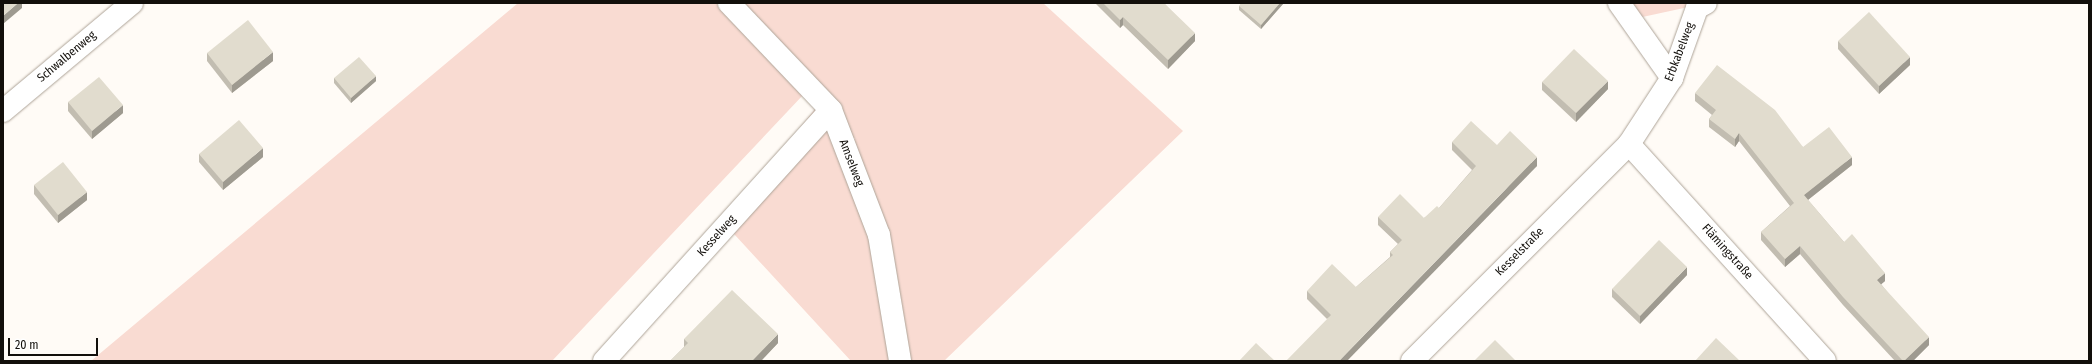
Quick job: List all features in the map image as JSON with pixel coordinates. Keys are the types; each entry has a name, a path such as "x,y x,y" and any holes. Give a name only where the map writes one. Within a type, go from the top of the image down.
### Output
{"street":[{"name":"Schwalbenweg","path":"3,111 132,3"},
{"name":"Amselweg","path":"729,3 831,110 879,235 900,361"},
{"path":"1619,3 1672,78"},
{"name":"Erbkabelweg","path":"1629,144 1672,78 1697,8 1706,3"},
{"name":"Kesselweg","path":"604,361 831,110"},
{"name":"Kesselstraße","path":"1412,361 1629,144"},
{"name":"Flämingstraße","path":"1629,144 1825,361"}],"shaded area":[{"path":"518,3 1043,3 1183,131 944,361 851,361 723,222 816,108 804,94 552,361 91,361"},
{"path":"1608,3 1707,3 1624,21"}],"building":[{"path":"3,3 18,3 3,16"},
{"path":"1103,3 1164,3 1195,33 1168,60 1123,17 1120,20"},
{"path":"1241,3 1280,3 1261,25 1239,6"},
{"path":"1869,12 1910,57 1879,86 1838,41"},
{"path":"248,20 273,52 232,85 207,53"},
{"path":"1574,49 1608,81 1576,113 1542,82"},
{"path":"359,57 376,76 351,98 334,78"},
{"path":"1717,65 1775,110 1803,147 1829,127 1852,157 1804,195 1844,242 1852,234 1885,273 1877,280 1929,337 1904,361 1843,297 1800,246 1785,259 1761,232 1794,203 1739,133 1735,139 1709,119 1716,110 1695,93"},
{"path":"99,77 123,105 92,131 68,102"},
{"path":"239,120 263,148 223,182 199,154"},
{"path":"1471,121 1497,145 1510,131 1537,157 1339,361 1286,361 1331,315 1307,291 1332,264 1356,287 1393,255 1390,252 1402,240 1378,217 1400,194 1424,218 1437,206 1439,208 1476,166 1452,142"},
{"path":"63,162 87,192 58,215 34,185"},
{"path":"1659,240 1687,267 1640,316 1612,289"},
{"path":"732,290 778,334 752,361 672,361 671,360 688,343 684,339"},
{"path":"1716,338 1740,361 1695,361"},
{"path":"1495,340 1516,361 1474,361"},
{"path":"1256,343 1275,361 1239,361"}]}
